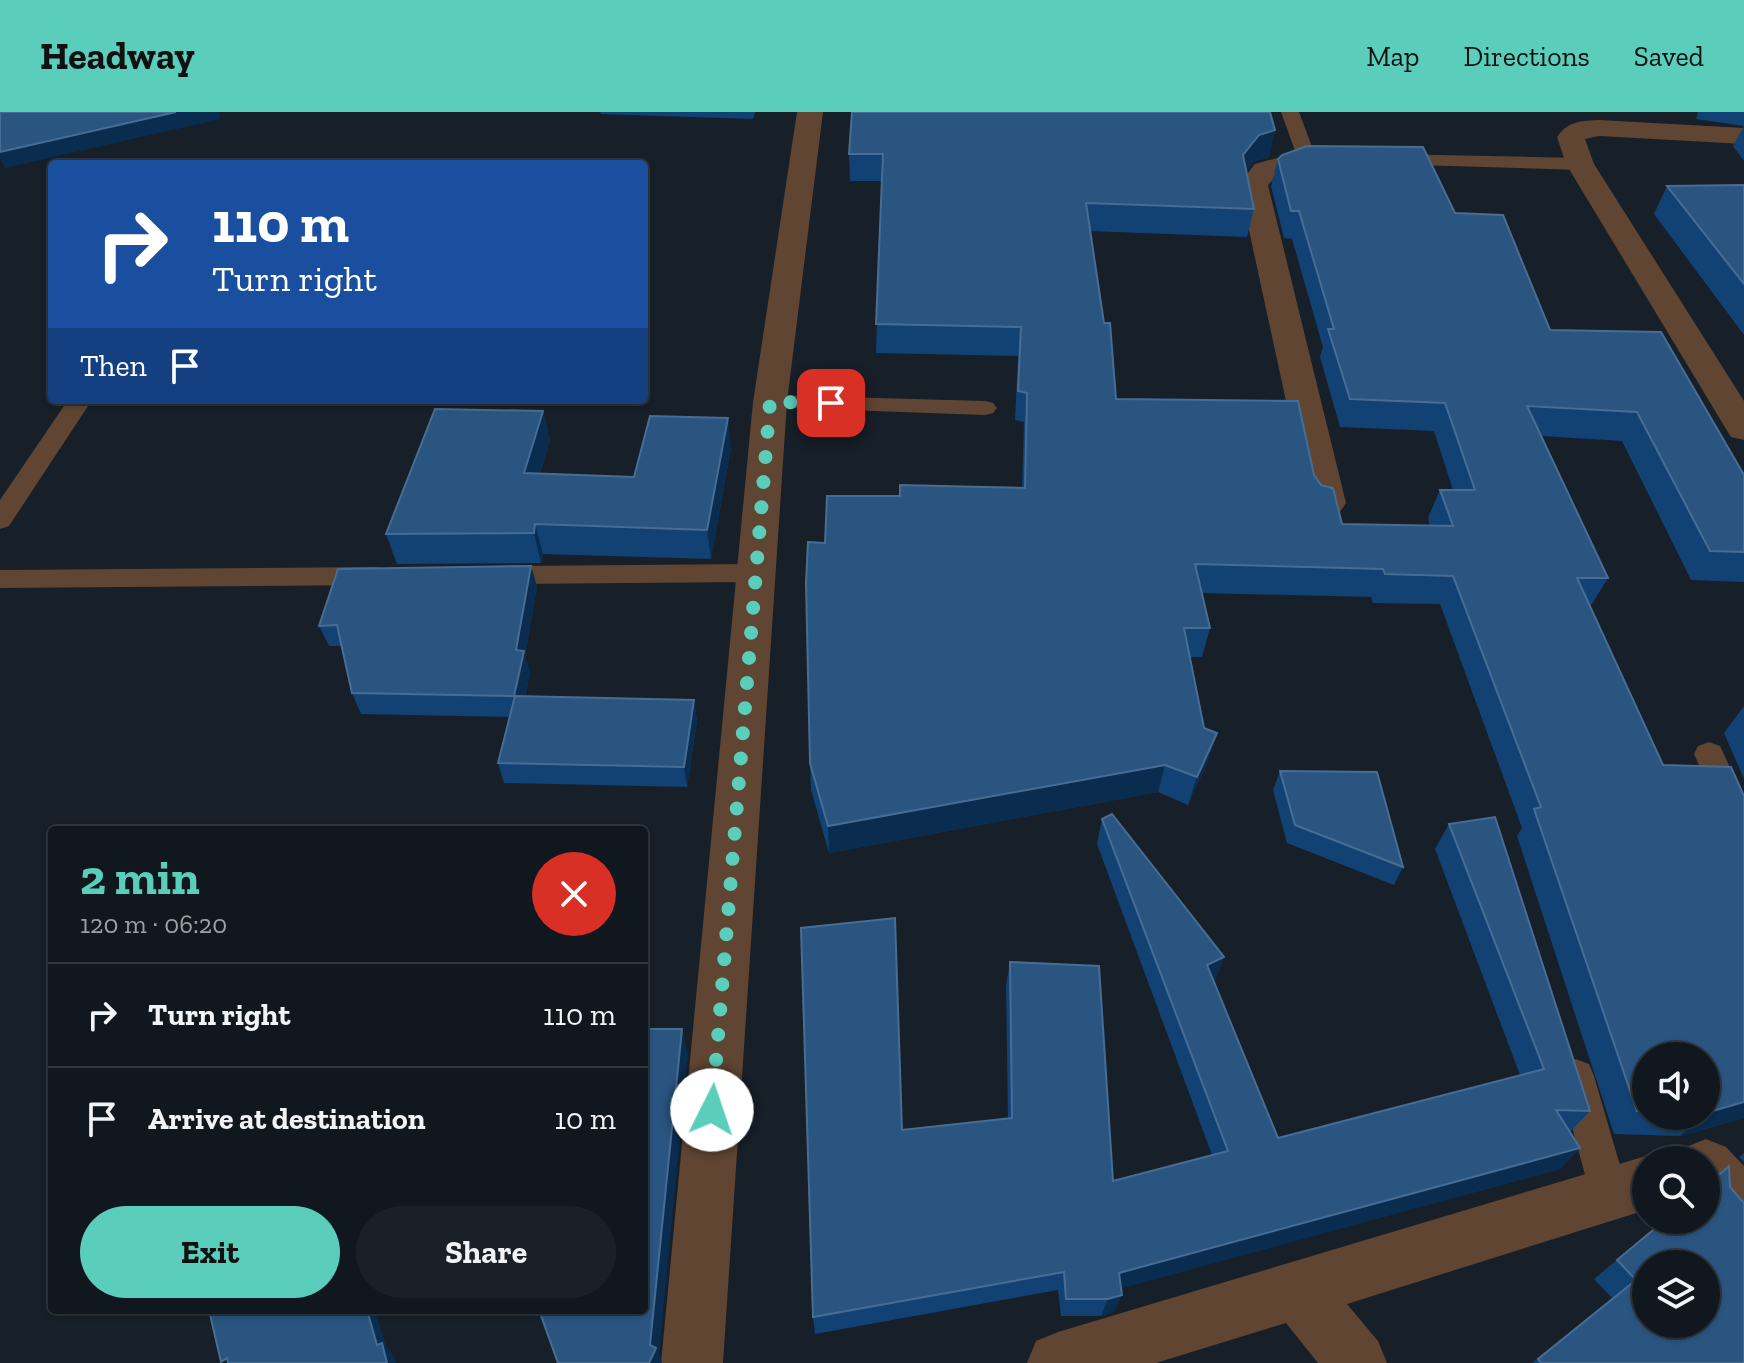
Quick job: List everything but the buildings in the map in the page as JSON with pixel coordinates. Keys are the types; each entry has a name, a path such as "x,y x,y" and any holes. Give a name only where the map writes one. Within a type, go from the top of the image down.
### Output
{"street":[{"path":"692,1363 770,402 810,112"},
{"path":"1744,136 1642,129 1581,129 1571,137 1580,164 1744,429"},
{"path":"1306,158 1265,170 1253,184 1327,503"},
{"path":"1720,1162 1744,1155"},
{"path":"1720,1181 1744,1206"},
{"path":"1058,1363 1628,1188"},
{"path":"1297,1289 1356,1363"}],"lane":[{"path":"1290,112 1306,158 1580,164"},
{"path":"770,402 985,408"},
{"path":"0,520 77,404"},
{"path":"467,575 754,573"},
{"path":"0,579 403,576"},
{"path":"1709,754 1744,832"},
{"path":"1567,1050 1628,1188"}],"route":[{"path":"712,1110 770,402 831,403"}]}
